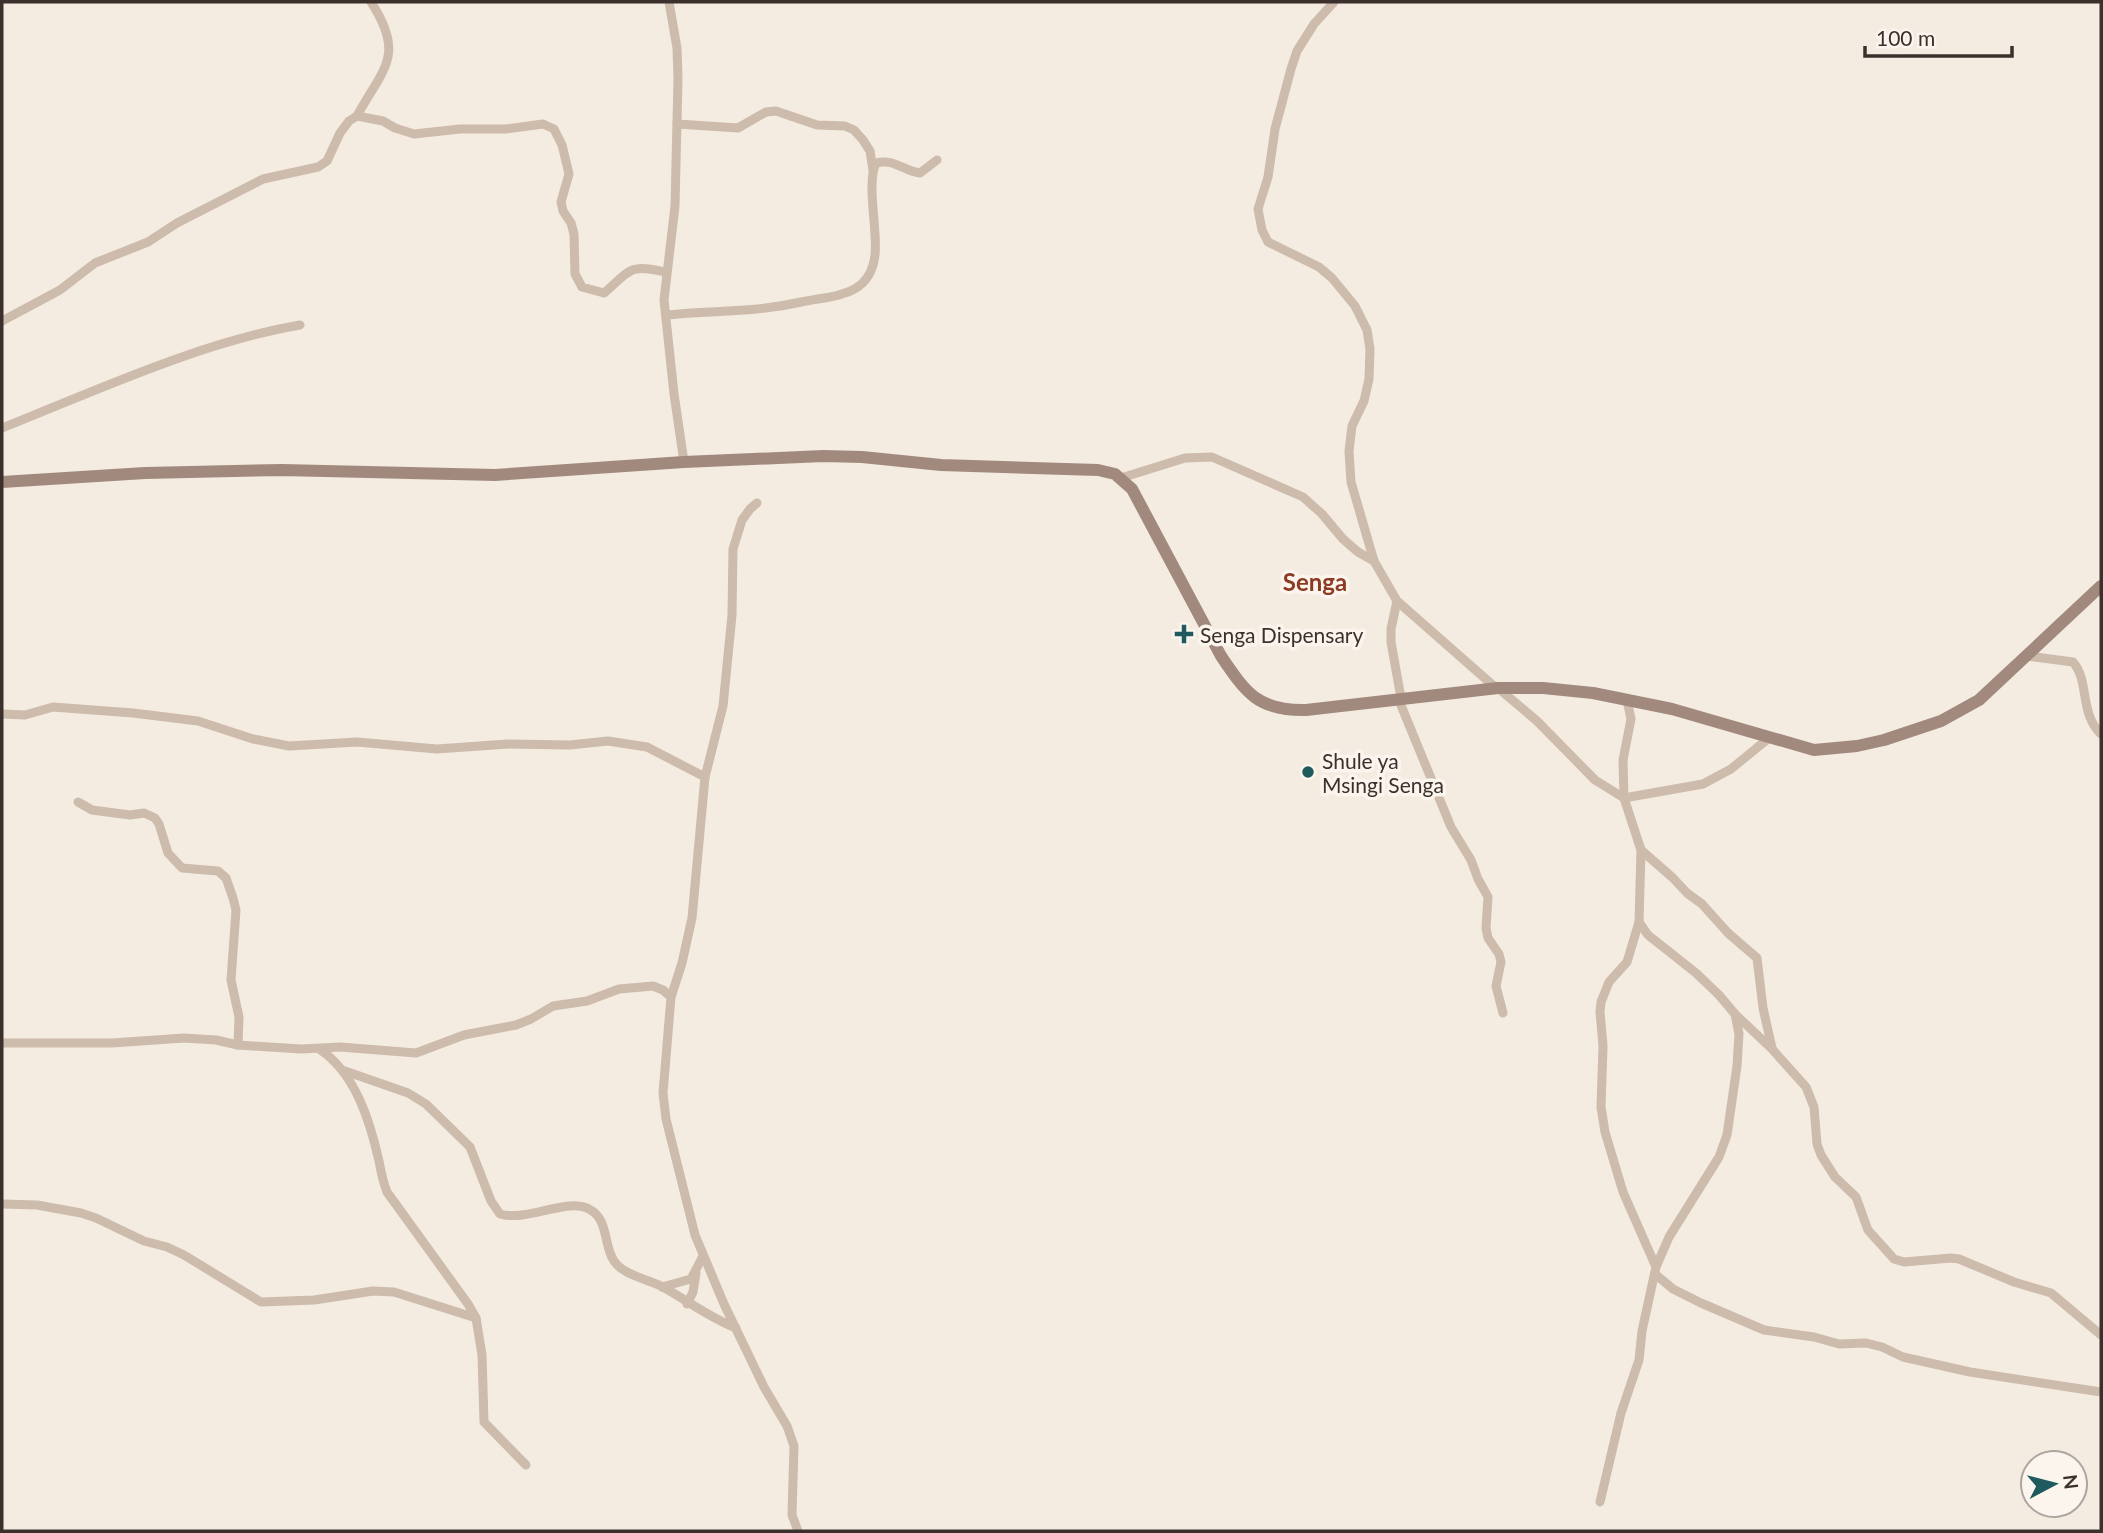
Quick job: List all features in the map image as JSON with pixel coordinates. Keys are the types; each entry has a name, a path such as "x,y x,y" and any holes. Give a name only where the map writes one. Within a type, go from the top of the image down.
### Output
{"street":[{"path":"2,321 51,296 95,263 148,243 177,223 263,179 318,167 327,161 340,133 349,121 357,116 388,63 386,33 371,2"},
{"path":"669,2 677,48 677,124 675,206 664,300 684,462"},
{"path":"1334,2 1321,14 1297,51 1278,117 1268,177 1258,209 1268,242 1319,267 1332,278 1355,306 1367,330 1370,349 1369,379 1364,401 1352,426 1349,451 1352,482 1374,561 1397,601 1537,721 1595,780 1624,798 1703,784 1731,769 1769,738"},
{"path":"667,315 749,311 843,295 868,278 875,256 870,151 854,130 845,126 817,125 776,111 765,113 738,128 677,124"},
{"path":"357,116 383,121 394,128 414,134 460,128 489,130 546,124 554,129 567,162 569,174 561,202 574,233 575,274 582,287 604,293 625,274 636,269 666,272"},
{"path":"873,170 876,163 888,161 920,173 937,160"},
{"path":"2,428 145,371 263,332 300,325"},
{"path":"2,482 145,473 268,471 495,475 823,456 941,465 1098,470 1121,478 1132,489 1221,656 1237,679 1264,705 1294,710 1497,688 1543,688 1627,699 1709,719 1814,750 1857,746 1903,734 1941,721 1979,700 2101,586"},
{"path":"1121,478 1185,458 1212,457 1303,497 1343,539 1374,561"},
{"path":"757,503 742,520 733,549 732,615 723,706 705,777 692,918 671,997 663,1093 666,1119 684,1196 703,1256 764,1387 787,1426 794,1446 792,1515 798,1531"},
{"path":"1397,601 1391,642 1399,698 1451,827 1471,860 1488,897 1486,928 1488,938 1501,962 1496,986 1503,1013"},
{"path":"2027,656 2073,662 2080,675 2089,717 2101,734"},
{"path":"1627,699 1631,719 1623,760 1624,798 1641,850 1639,922 1627,962 1609,982 1601,1002 1601,1107 1605,1132 1623,1192 1656,1270 1673,1289 1764,1330 1814,1337 1839,1344 1866,1343 1912,1359 1970,1372 2101,1392"},
{"path":"2,714 25,715 53,707 134,713 198,721 253,739 289,746 357,742 450,749 608,741 647,747 705,777"},
{"path":"78,802 92,810 130,815 144,813 155,818 168,853 182,868 218,871 226,878 236,910 231,981 239,1017 238,1045"},
{"path":"1641,850 1757,958 1763,1008 1772,1049"},
{"path":"1639,922 1648,935 1719,995 1806,1087 1812,1098 1817,1144 1828,1168 1856,1197 1868,1230 1894,1259 1904,1262 1959,1259 2014,1282 2051,1293 2101,1335"},
{"path":"2,1043 75,1044 184,1038 216,1040 238,1045 301,1049 340,1047 416,1053 464,1035 531,1019 553,1006 587,1001 619,989 653,986 671,997"},
{"path":"1600,1502 1621,1413 1639,1360 1642,1331 1656,1270 1669,1237 1719,1157 1727,1135 1737,1066 1738,1034 1735,1014"},
{"path":"317,1048 345,1070 408,1093 426,1104 470,1147 491,1201 500,1214 522,1217 551,1209 575,1206 589,1208 598,1216 604,1227 613,1261 624,1270 662,1287 717,1321 736,1328"},
{"path":"345,1070 369,1128 387,1192 476,1318 483,1367 484,1422 526,1465"},
{"path":"2,1204 37,1205 96,1218 144,1241 184,1255 261,1302 314,1300 373,1291 394,1293 476,1318"},
{"path":"662,1287 691,1279 703,1256"},
{"path":"688,1304 696,1272"}],"place":[{"name":"Senga Dispensary","path":"1184,634"},
{"name":"Shule ya Msingi Senga","path":"1308,772"}],"district":[{"name":"Senga","path":"1315,581"}]}
